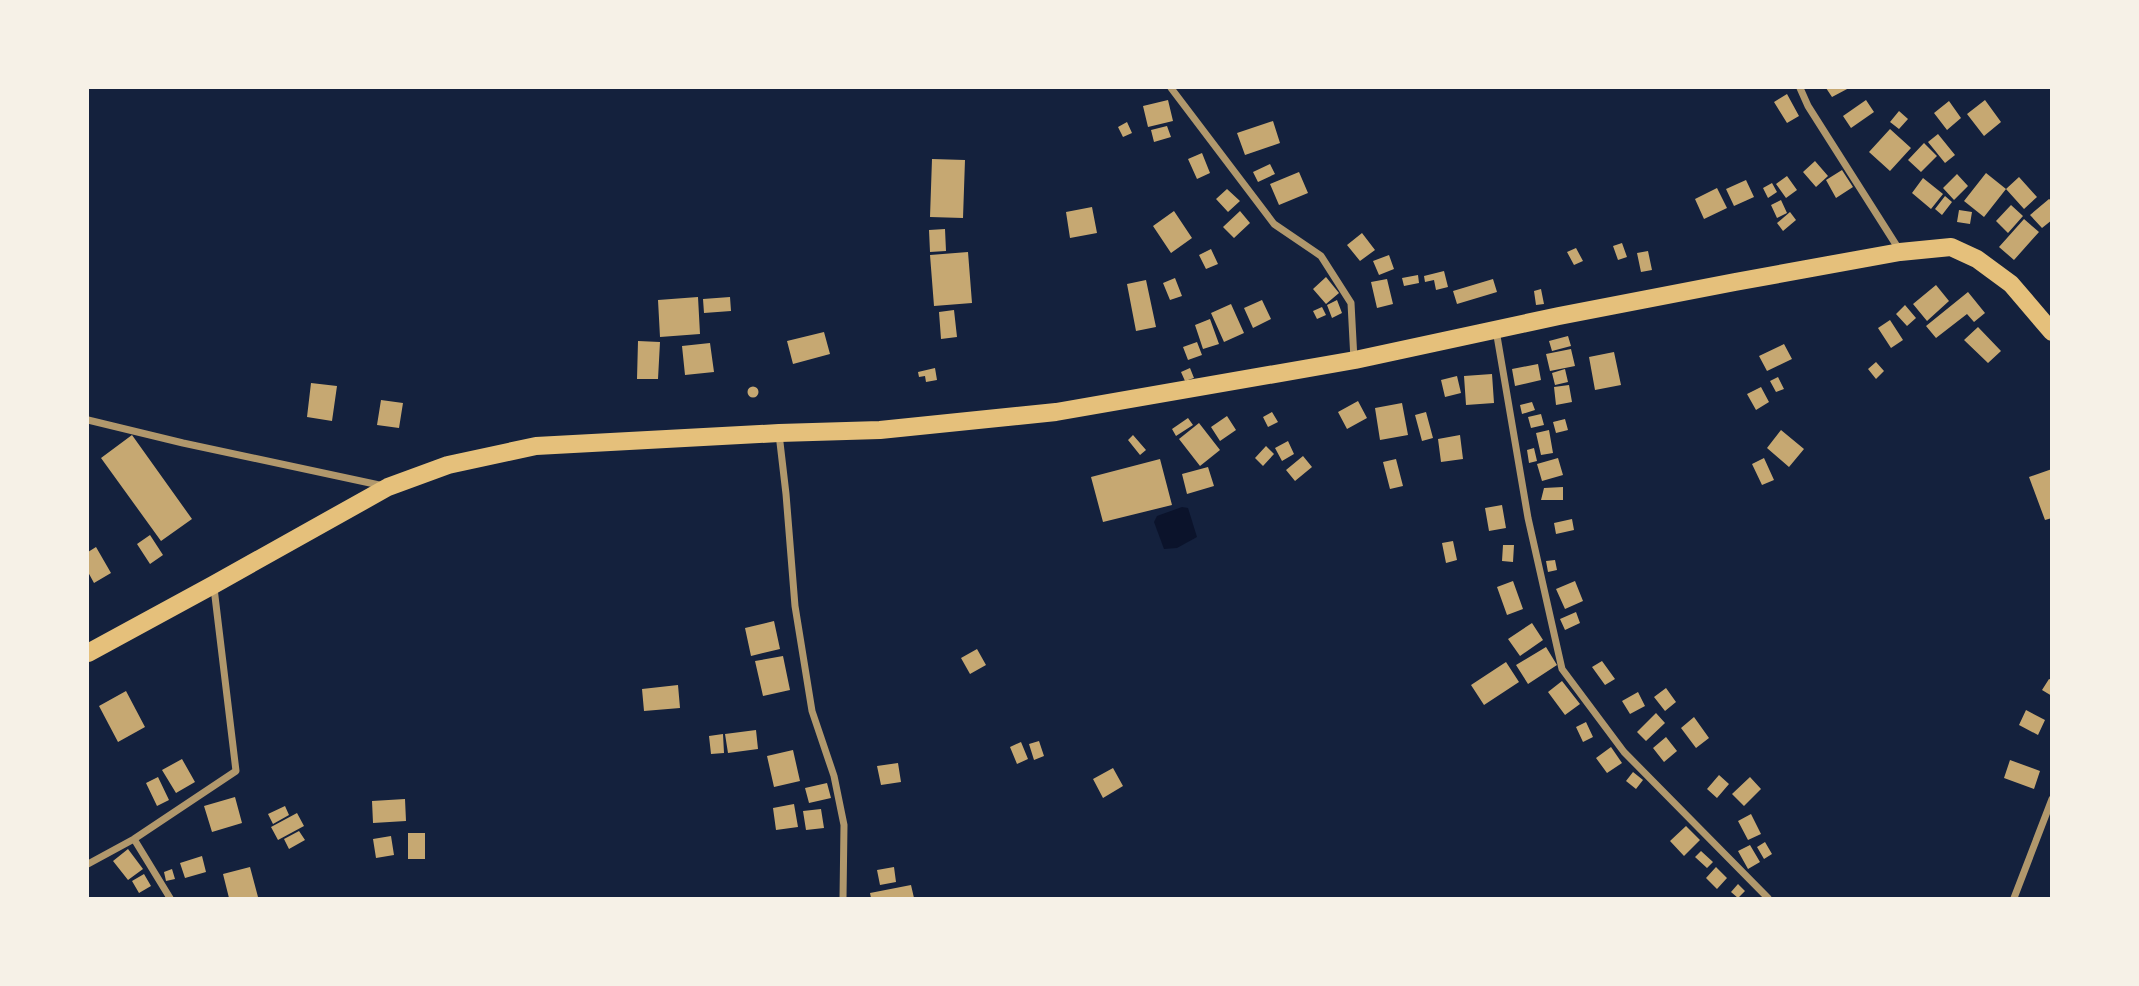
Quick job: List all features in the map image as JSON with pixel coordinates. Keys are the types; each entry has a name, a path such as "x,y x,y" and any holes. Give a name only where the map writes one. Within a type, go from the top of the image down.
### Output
{"main road":[{"path":"88,653 388,486 447,465 536,446 880,430 1056,412 1354,360 1735,282 1900,252 1951,247 1977,259 2011,284 2052,332"}],"street":[{"path":"1171,88 1274,224 1321,256 1352,303 1354,360"},
{"path":"1800,88 1808,106 1900,252"},
{"path":"1496,329 1528,518 1562,669 1624,752 1768,898"},
{"path":"88,420 388,486"},
{"path":"779,433 795,606 811,711 834,776 844,825 843,898"},
{"path":"88,864 134,839 236,771 213,585"},
{"path":"2014,898 2052,799"},
{"path":"134,839 170,898"}],"water":[{"path":"1182,507 1188,508 1197,537 1177,548 1164,549 1154,522 1157,516"}],"building":[{"path":"1826,88 1849,88 1832,97"},
{"path":"1787,94 1799,116 1787,123 1774,102"},
{"path":"1168,100 1173,121 1148,127 1143,106"},
{"path":"1866,100 1874,112 1851,128 1843,116"},
{"path":"1985,100 2001,122 1984,136 1967,114"},
{"path":"1949,101 1961,118 1947,130 1934,113"},
{"path":"1899,111 1908,119 1899,129 1890,122"},
{"path":"1273,121 1280,143 1245,155 1237,133"},
{"path":"1127,122 1132,133 1123,137 1118,127"},
{"path":"1167,126 1171,137 1154,142 1151,130"},
{"path":"1890,129 1911,148 1890,171 1869,152"},
{"path":"1938,134 1955,155 1945,163 1928,142"},
{"path":"1924,143 1937,156 1921,172 1908,160"},
{"path":"1202,153 1210,173 1197,179 1188,159"},
{"path":"932,159 965,160 963,218 930,217"},
{"path":"1815,161 1828,176 1816,187 1803,172"},
{"path":"1270,164 1275,174 1258,182 1253,172"},
{"path":"1842,170 1853,187 1836,198 1826,180"},
{"path":"1299,172 1308,193 1279,205 1270,184"},
{"path":"1986,173 2006,189 1984,217 1964,201"},
{"path":"1957,174 1968,186 1954,200 1943,188"},
{"path":"1787,176 1797,190 1786,198 1776,184"},
{"path":"2019,177 2037,197 2024,209 2006,189"},
{"path":"1923,178 1943,194 1931,209 1912,193"},
{"path":"1746,180 1754,197 1734,206 1726,189"},
{"path":"1772,183 1777,192 1768,198 1763,188"},
{"path":"1717,188 1727,208 1704,219 1695,199"},
{"path":"1227,189 1240,201 1228,212 1216,199"},
{"path":"1945,196 1952,202 1942,215 1935,209"},
{"path":"2049,199 2052,201 2052,220 2042,228 2030,215"},
{"path":"1781,200 1787,213 1777,218 1771,205"},
{"path":"2011,205 2023,216 2008,233 1996,221"},
{"path":"1092,207 1097,233 1070,238 1066,212"},
{"path":"1959,210 1972,212 1970,224 1957,222"},
{"path":"1174,211 1192,238 1171,253 1153,226"},
{"path":"1240,211 1250,223 1234,238 1223,227"},
{"path":"1790,212 1796,220 1783,231 1777,223"},
{"path":"2024,219 2039,232 2014,260 1999,247"},
{"path":"945,229 946,251 930,252 929,230"},
{"path":"1362,233 1375,250 1360,261 1347,245"},
{"path":"1622,243 1627,257 1618,260 1613,246"},
{"path":"1576,248 1583,261 1574,265 1567,252"},
{"path":"1211,249 1218,264 1206,269 1199,255"},
{"path":"1648,251 1652,270 1641,272 1637,253"},
{"path":"968,252 972,303 934,306 930,255"},
{"path":"1389,255 1394,269 1379,275 1373,261"},
{"path":"1444,271 1448,287 1436,290 1434,280 1425,282 1424,276"},
{"path":"1418,275 1419,283 1404,286 1402,278"},
{"path":"1326,277 1339,293 1326,304 1313,289"},
{"path":"1175,278 1182,296 1170,300 1163,283"},
{"path":"1387,279 1393,304 1377,308 1371,282"},
{"path":"1493,279 1497,292 1457,304 1453,291"},
{"path":"1146,280 1156,327 1136,331 1127,284"},
{"path":"1936,285 1949,301 1927,321 1913,304"},
{"path":"1541,289 1544,304 1536,305 1534,291"},
{"path":"1968,292 1985,313 1974,322 1967,314 1936,338 1926,326"},
{"path":"698,297 700,334 660,337 658,300"},
{"path":"730,297 731,311 704,313 703,299"},
{"path":"1262,300 1271,319 1253,328 1244,308"},
{"path":"1337,300 1342,313 1332,318 1327,305"},
{"path":"1231,304 1244,333 1224,342 1211,313"},
{"path":"1905,305 1916,318 1907,326 1896,314"},
{"path":"1322,307 1326,315 1317,319 1313,311"},
{"path":"954,310 957,337 941,339 939,312"},
{"path":"1210,319 1219,344 1203,349 1195,325"},
{"path":"1890,320 1903,340 1891,348 1878,328"},
{"path":"1978,327 2001,351 1988,363 1964,340"},
{"path":"824,332 830,354 793,364 787,341"},
{"path":"1568,336 1571,346 1552,351 1549,341"},
{"path":"638,341 660,342 658,379 637,379"},
{"path":"1197,342 1202,355 1188,360 1183,347"},
{"path":"710,343 714,372 685,375 682,346"},
{"path":"1784,344 1792,359 1767,371 1759,356"},
{"path":"1571,349 1575,366 1550,371 1546,354"},
{"path":"1614,352 1621,385 1595,390 1589,357"},
{"path":"1876,362 1884,371 1876,379 1868,369"},
{"path":"1538,364 1541,380 1515,386 1512,369"},
{"path":"935,368 937,380 926,382 925,376 919,377 918,372"},
{"path":"1190,368 1194,378 1185,381 1181,372"},
{"path":"1565,369 1568,382 1555,385 1552,373"},
{"path":"1492,374 1494,403 1466,405 1464,376"},
{"path":"1457,376 1461,393 1445,397 1441,380"},
{"path":"1778,377 1784,389 1776,392 1770,381"},
{"path":"311,383 337,386 332,421 307,417"},
{"path":"1569,385 1572,402 1556,405 1554,387"},
{"path":"753,387 757,388 757,396 753,397 749,396 748,392 749,388"},
{"path":"1761,387 1769,402 1756,410 1747,394"},
{"path":"381,400 403,403 399,428 377,425"},
{"path":"1358,401 1367,418 1347,429 1338,412"},
{"path":"1532,402 1535,410 1522,414 1520,405"},
{"path":"1402,403 1408,435 1380,440 1375,408"},
{"path":"1272,412 1278,422 1268,427 1263,417"},
{"path":"1426,412 1433,438 1422,441 1415,415"},
{"path":"1541,414 1544,425 1531,428 1528,417"},
{"path":"1227,416 1236,430 1220,441 1211,427"},
{"path":"1188,418 1193,425 1176,436 1172,429"},
{"path":"1565,419 1568,430 1556,433 1553,422"},
{"path":"1199,423 1220,450 1200,466 1179,439"},
{"path":"1549,430 1553,453 1541,455 1536,433"},
{"path":"1781,430 1804,449 1789,467 1767,448"},
{"path":"132,435 192,519 161,541 101,458"},
{"path":"1133,435 1146,450 1140,455 1128,440"},
{"path":"1460,435 1463,459 1441,462 1438,439"},
{"path":"1288,441 1294,454 1282,461 1275,448"},
{"path":"1266,446 1274,454 1263,466 1255,458"},
{"path":"1534,448 1537,461 1529,463 1527,450"},
{"path":"1303,456 1312,467 1295,481 1286,470"},
{"path":"1558,458 1563,475 1542,481 1537,464"},
{"path":"1764,458 1774,480 1762,485 1752,464"},
{"path":"1160,459 1172,505 1103,522 1091,477"},
{"path":"1396,459 1403,486 1390,489 1383,462"},
{"path":"1208,467 1214,486 1187,494 1182,474"},
{"path":"2052,469 2052,518 2045,520 2029,477"},
{"path":"1563,487 1563,500 1541,500 1544,488"},
{"path":"1502,505 1506,528 1489,531 1485,508"},
{"path":"1572,519 1574,530 1556,534 1554,523"},
{"path":"150,535 163,555 150,564 137,544"},
{"path":"1453,541 1457,560 1446,563 1442,543"},
{"path":"1503,545 1514,545 1513,562 1502,561"},
{"path":"96,547 111,573 94,583 88,572 88,552"},
{"path":"1555,560 1557,570 1548,572 1546,561"},
{"path":"1513,581 1523,609 1507,615 1497,587"},
{"path":"1575,581 1583,601 1565,609 1556,589"},
{"path":"1576,612 1580,623 1565,630 1560,619"},
{"path":"774,621 780,649 751,656 745,628"},
{"path":"1532,623 1543,640 1520,656 1508,639"},
{"path":"1546,647 1557,665 1528,684 1516,665"},
{"path":"977,649 986,665 970,674 961,658"},
{"path":"783,656 790,690 763,696 755,661"},
{"path":"1602,661 1615,679 1605,685 1592,667"},
{"path":"1506,662 1519,682 1484,705 1471,685"},
{"path":"2049,679 2052,680 2052,696 2042,690"},
{"path":"1562,681 1580,704 1565,715 1548,692"},
{"path":"678,685 680,708 644,711 642,689"},
{"path":"1666,688 1676,702 1665,711 1654,697"},
{"path":"126,691 145,727 118,742 99,706"},
{"path":"1638,692 1645,706 1630,714 1622,701"},
{"path":"2026,710 2045,720 2038,735 2019,725"},
{"path":"1656,713 1665,723 1646,741 1637,732"},
{"path":"1694,717 1709,738 1696,748 1681,728"},
{"path":"1586,722 1593,737 1583,742 1576,727"},
{"path":"756,730 758,749 728,753 725,734"},
{"path":"723,734 724,753 711,754 709,736"},
{"path":"1666,737 1677,751 1664,762 1653,748"},
{"path":"1039,741 1044,756 1034,760 1029,744"},
{"path":"1021,742 1028,759 1017,764 1010,747"},
{"path":"1611,747 1622,763 1607,773 1596,758"},
{"path":"793,750 800,781 774,787 767,756"},
{"path":"182,759 195,782 176,793 162,770"},
{"path":"2010,760 2040,771 2034,789 2004,778"},
{"path":"898,763 901,782 881,785 877,766"},
{"path":"1113,768 1123,786 1103,798 1093,779"},
{"path":"1633,772 1643,780 1636,789 1626,781"},
{"path":"1719,775 1729,784 1717,798 1707,789"},
{"path":"158,777 169,800 157,806 146,783"},
{"path":"1750,777 1761,789 1744,806 1732,794"},
{"path":"827,783 831,798 809,803 805,788"},
{"path":"235,797 242,823 212,832 204,806"},
{"path":"405,799 406,821 373,823 372,801"},
{"path":"794,804 798,827 776,830 773,808"},
{"path":"285,806 289,815 273,824 268,814"},
{"path":"821,809 824,828 806,830 803,811"},
{"path":"297,813 304,826 278,840 271,827"},
{"path":"1751,814 1761,834 1748,840 1738,821"},
{"path":"1686,826 1700,840 1684,856 1670,841"},
{"path":"299,831 305,840 289,849 284,839"},
{"path":"408,833 425,833 425,859 408,859"},
{"path":"391,836 394,855 376,858 373,839"},
{"path":"1765,842 1772,854 1764,859 1757,847"},
{"path":"1750,845 1760,862 1748,869 1738,851"},
{"path":"128,849 143,869 128,880 113,861"},
{"path":"1701,851 1713,862 1707,868 1695,857"},
{"path":"202,856 206,872 185,878 180,863"},
{"path":"250,867 258,897 229,898 223,874"},
{"path":"894,867 896,882 880,885 877,870"},
{"path":"1716,867 1727,878 1717,889 1706,878"},
{"path":"172,869 175,879 166,881 164,872"},
{"path":"144,874 151,886 139,893 132,881"},
{"path":"1738,884 1745,891 1738,898 1731,892"},
{"path":"911,885 914,898 871,898 870,893"}]}
